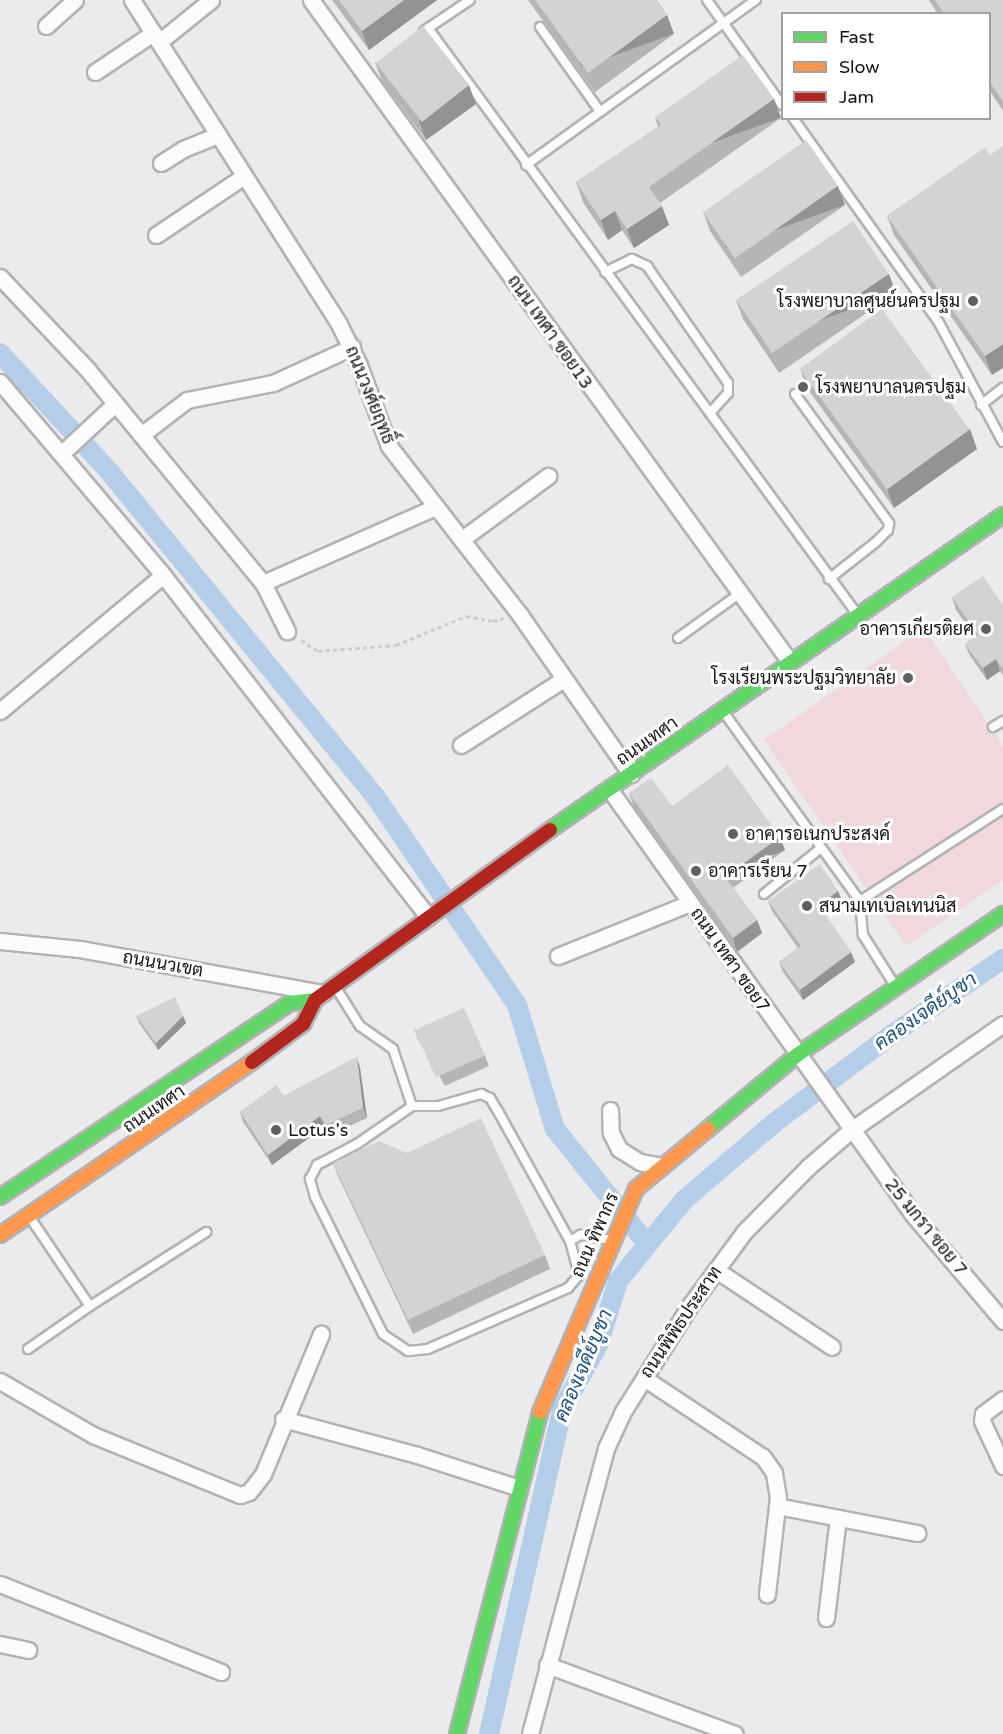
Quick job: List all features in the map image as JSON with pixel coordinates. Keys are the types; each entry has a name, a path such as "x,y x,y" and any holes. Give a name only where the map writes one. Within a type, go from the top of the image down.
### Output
{"main road":[{"name":"ถนนเทศา","path":"0,1235 198,1102 303,1024 325,993 441,906 1003,515"},
{"name":"ถนน ทิพากร","path":"457,1734 536,1422 631,1197 662,1166 797,1055 894,985 1003,914"},
{"name":"ถนนเทศา","path":"0,1197 290,1003 325,993"}],"street":[{"path":"46,26 75,0"},
{"name":"ถนนวงศ์ยฤทธิ์","path":"132,0 352,347 389,446 520,615 632,774"},
{"path":"94,72 156,38 211,0"},
{"name":"ถนน เทศา ซอย13","path":"311,0 370,72 790,663"},
{"path":"161,163 183,148 218,135"},
{"path":"156,235 244,176"},
{"path":"0,277 115,404 263,583 287,631"},
{"path":"141,435 187,400 273,383 352,347"},
{"path":"0,382 64,451 428,917"},
{"path":"64,451 115,404"},
{"path":"462,539 548,476"},
{"path":"263,583 435,507"},
{"path":"0,711 163,575"},
{"path":"461,745 564,679"},
{"name":"ถนน เทศา ซอย7","path":"610,790 851,1130"},
{"path":"558,956 690,903"},
{"name":"ถนนนวเขต","path":"0,941 80,949 325,993"},
{"name":"ถนนพิพิธประสาท","path":"530,1734 606,1448 644,1378 744,1232 851,1130 1003,1024"},
{"path":"610,1110 611,1133 619,1149 640,1162 662,1166"},
{"name":"25 มกรา ซอย 7","path":"851,1130 914,1216 1003,1321"},
{"path":"716,1270 832,1347"},
{"path":"0,1381 93,1435 240,1495 252,1490 263,1474 283,1419 321,1334"},
{"path":"644,1378 764,1457 774,1473 777,1506 767,1594"},
{"path":"1003,1399 983,1413 982,1420 1003,1466"},
{"path":"283,1419 417,1455 519,1488"},
{"path":"777,1506 916,1533"},
{"path":"826,1618 838,1518"},
{"path":"0,1584 221,1672"},
{"path":"0,1644 28,1650"},
{"path":"547,1665 735,1734"}],"lane":[{"path":"419,35 470,0"},
{"path":"707,0 781,102"},
{"path":"526,165 599,110 756,0"},
{"path":"540,27 599,110"},
{"path":"428,28 526,165 858,615"},
{"path":"794,120 932,312 981,405 1001,432 1003,442"},
{"path":"605,272 632,259 647,266 728,383 728,393 710,413"},
{"path":"981,405 1003,388"},
{"path":"795,394 889,523 882,536 830,579"},
{"path":"678,638 739,594"},
{"path":"723,710 860,901 863,935 894,985"},
{"path":"993,727 1003,721"},
{"path":"860,901 1003,809"},
{"path":"764,894 822,848"},
{"path":"325,993 360,1026 393,1049 412,1106"},
{"path":"481,1094 490,1098 570,1241 579,1275 568,1288 429,1349 408,1351 383,1334 315,1197 310,1179 317,1165 359,1143 412,1106 438,1106 481,1094"},
{"path":"28,1215 90,1306"},
{"path":"27,1349 206,1232"},
{"path":"570,1241 580,1235 612,1238"}],"path":[{"path":"287,631 318,651 396,645 466,616 493,621 520,615"}],"shaded area":[{"path":"924,628 1003,746 1003,880 906,946 764,740"}],"building":[{"path":"339,0 404,0 362,31"},
{"path":"535,0 657,0 667,15 588,73"},
{"path":"935,0 1003,0 1003,102 991,84 991,12 943,12"},
{"path":"423,26 469,85 422,122 376,63"},
{"path":"743,55 774,99 649,187 662,206 627,229 615,211 601,220 576,182 661,125 655,117"},
{"path":"806,140 838,186 735,258 703,212"},
{"path":"1003,146 1003,344 985,356 887,216 985,148 990,155"},
{"path":"853,221 889,274 772,353 736,300"},
{"path":"882,309 970,430 887,489 799,369"},
{"name":"อาคารเกียรติยศ","path":"983,576 1003,605 1003,669 996,659 983,668 965,644 978,635 952,597"},
{"path":"728,765 780,837 725,877 757,920 733,938 629,793 651,778 672,806"},
{"path":"820,864 838,891 819,905 851,952 800,990 779,962 801,946 768,901"},
{"path":"175,997 183,1016 156,1043 136,1016"},
{"path":"464,1008 485,1056 436,1077 415,1030"},
{"path":"357,1057 363,1108 326,1125 320,1116 268,1155 240,1112 276,1085 284,1096"},
{"path":"481,1118 545,1255 408,1320 333,1163 379,1141 407,1153"}],"waterway":[{"path":"0,353 108,470 375,796 517,1005 555,1129 647,1244"},
{"name":"คลองเจดีย์บูชา","path":"489,1734 562,1409 598,1345 618,1281 684,1200 774,1123 891,1035 1003,959"}],"traffic: fast":[{"path":"550,830 1003,515"},
{"path":"708,1129 797,1055 1003,914"},
{"path":"0,1197 290,1003 315,1000"},
{"path":"457,1734 540,1412"}],"traffic: slow":[{"path":"0,1235 252,1062"},
{"path":"540,1412 636,1189 708,1129"}],"traffic: jam":[{"path":"252,1062 303,1024 315,1000 550,830"}],"place":[{"name":"โรงพยาบาลศูนย์นครปฐม","path":"973,301"},
{"name":"โรงพยาบาลนครปฐม","path":"803,387"},
{"name":"อาคารเกียรติยศ","path":"986,629"},
{"name":"โรงเรียนพระปฐมวิทยาลัย","path":"908,678"},
{"name":"อาคารอเนกประสงค์","path":"733,834"},
{"name":"อาคารเรียน 7","path":"696,871"},
{"name":"สนามเทเบิลเทนนิส","path":"807,906"},
{"name":"Lotus's","path":"276,1130"}]}
